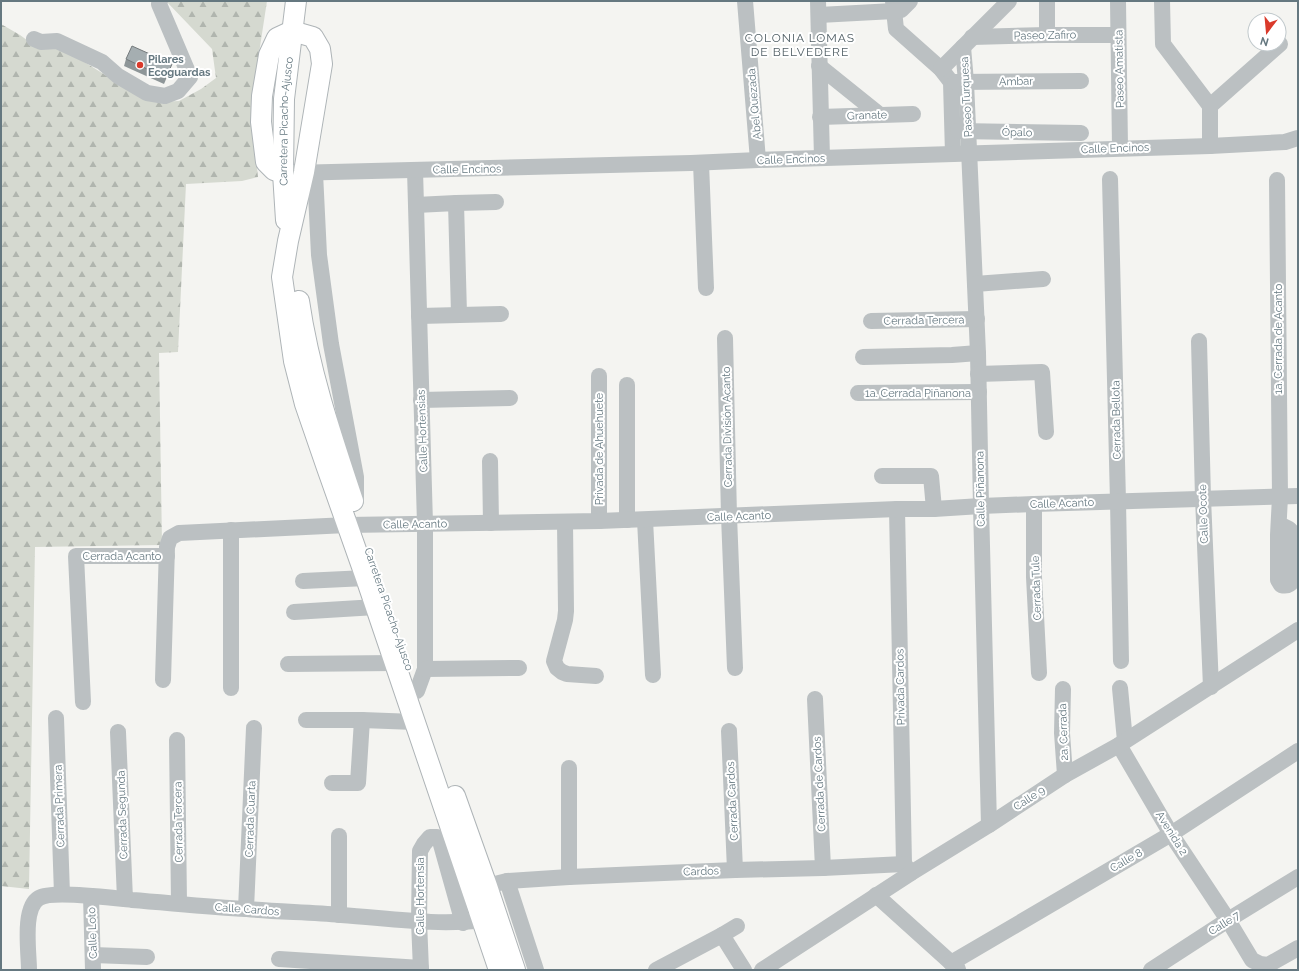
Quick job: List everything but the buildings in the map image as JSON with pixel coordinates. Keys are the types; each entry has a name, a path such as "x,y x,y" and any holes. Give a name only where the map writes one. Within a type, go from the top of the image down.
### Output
{"main road":[{"path":"292,31 293,4"},
{"path":"283,173 274,170 266,162 261,122 262,96 270,55 277,38 292,31 313,37 320,49 322,64 309,172 288,241"},
{"name":"Carretera Picacho-Ajusco","path":"283,173 288,241 282,277 294,361 305,404 354,519 487,886 515,970"},
{"name":"Carretera Picacho-Ajusco","path":"354,519 366,578 499,970"}],"street":[{"path":"34,39 41,42 57,41 102,62 118,76 147,93 165,96 178,91 190,77 159,4 160,1"},
{"name":"Abel Quezada","path":"745,1 758,160"},
{"path":"822,152 818,8 893,6 901,10 910,1"},
{"path":"941,69 1008,1"},
{"path":"1046,1 1047,35"},
{"name":"Paseo Amatista","path":"1118,1 1120,143"},
{"path":"1162,1 1163,44 1210,106 1210,146"},
{"path":"893,6 896,29 941,69 959,82"},
{"name":"Paseo Zafiro","path":"967,42 1047,35 1118,35"},
{"name":"Paseo Turquesa","path":"967,42 959,82 960,131 969,151"},
{"path":"1210,106 1271,52"},
{"path":"819,66 880,115"},
{"name":"Ambar","path":"959,82 1081,81"},
{"name":"Granate","path":"820,117 913,114"},
{"path":"953,154 960,131"},
{"name":"Ópalo","path":"960,131 1081,133"},
{"name":"Calle Encinos","path":"283,173 701,163 758,160 822,152 953,154 969,151 1120,143 1210,146 1285,142 1298,138"},
{"name":"Calle Piñanona","path":"969,151 978,352 980,506 989,825"},
{"path":"701,163 706,288"},
{"name":"Calle Hortensias","path":"415,170 424,524 425,669 417,691"},
{"path":"309,172 331,344 356,477 354,519"},
{"name":"Cerrada Bellota","path":"1110,179 1121,661"},
{"name":"1a. Cerrada de Acanto","path":"1277,180 1279,524"},
{"path":"416,205 496,202"},
{"path":"456,204 459,314"},
{"path":"975,284 1043,279"},
{"path":"419,316 501,314"},
{"name":"Cerrada Tercera","path":"871,321 977,319"},
{"name":"Cerrada División Acanto","path":"725,338 729,516 735,668"},
{"name":"Calle Ocote","path":"1199,340 1210,687"},
{"path":"863,357 952,355 978,352"},
{"path":"978,374 1042,372 1046,432"},
{"name":"Privada de Ahuehuete","path":"599,376 599,521"},
{"path":"627,385 627,520"},
{"name":"1a. Cerrada Piñanona","path":"858,393 979,392"},
{"path":"421,400 510,398"},
{"path":"490,461 491,523"},
{"path":"882,476 931,476 934,509"},
{"name":"Calle Acanto","path":"167,556 167,547 170,538 179,533 354,519 424,524 565,522 1118,501 1298,496"},
{"name":"Cerrada Tule","path":"1034,504 1034,577 1040,673"},
{"name":"Privada Cardos","path":"897,510 908,868"},
{"path":"645,520 653,675"},
{"path":"565,522 566,611 554,661 557,668 567,674 596,676"},
{"path":"231,530 231,688"},
{"name":"Cerrada Acanto","path":"83,702 76,556 167,556"},
{"path":"163,680 167,556"},
{"path":"304,581 366,578"},
{"path":"294,612 376,607"},
{"name":"Calle 9","path":"762,970 876,895 908,868 989,825 1065,775 1122,743 1298,630"},
{"path":"288,664 395,663"},
{"path":"425,669 519,668"},
{"path":"1120,688 1122,743"},
{"name":"2a. Cerrada","path":"1063,689 1062,733 1065,775"},
{"name":"Cerrada de Cardos","path":"815,699 823,868"},
{"name":"Cerrada Primera","path":"56,718 62,894"},
{"path":"306,720 415,722"},
{"path":"332,782 358,783 362,720"},
{"name":"Cerrada Cuarta","path":"246,909 254,728"},
{"name":"Cerrada Segunda","path":"118,732 125,899"},
{"name":"Cerrada Cardos","path":"728,732 735,870"},
{"name":"Cerrada Tercera","path":"177,740 179,903"},
{"name":"Avenida 2","path":"1122,743 1171,834 1228,920 1252,960 1260,964 1268,965 1298,948"},
{"name":"Calle 8","path":"955,966 1171,834 1298,750"},
{"path":"569,768 569,876"},
{"path":"339,836 339,915"},
{"name":"Calle Hortensia","path":"421,969 419,921 420,851 430,837 437,837 440,841 463,923"},
{"name":"Cardos","path":"487,886 507,881 569,876 735,870 908,868"},
{"name":"Calle 7","path":"1151,970 1298,877"},
{"path":"507,881 536,970"},
{"name":"Calle Cardos","path":"29,970 29,913 33,904 39,898 48,895 62,894 91,896 419,921 463,923 483,920"},
{"path":"876,895 955,966"},
{"name":"Calle Loto","path":"91,896 93,963"},
{"path":"656,970 737,926"},
{"path":"722,935 744,970"},
{"path":"93,963 147,957"},
{"path":"279,959 421,969"}],"green space":[{"path":"166,1 267,1 254,86 258,177 242,181 186,184 178,352 159,353 162,545 35,547 29,889 1,886 1,24 35,46 55,48 78,58 134,93 157,102 179,101 201,89 216,78 212,49"}],"place":[{"name":"Pilares Ecoguardas","path":"140,65"}],"district":[{"name":"COLONIA LOMAS DE BELVEDERE","path":"800,45"}]}
